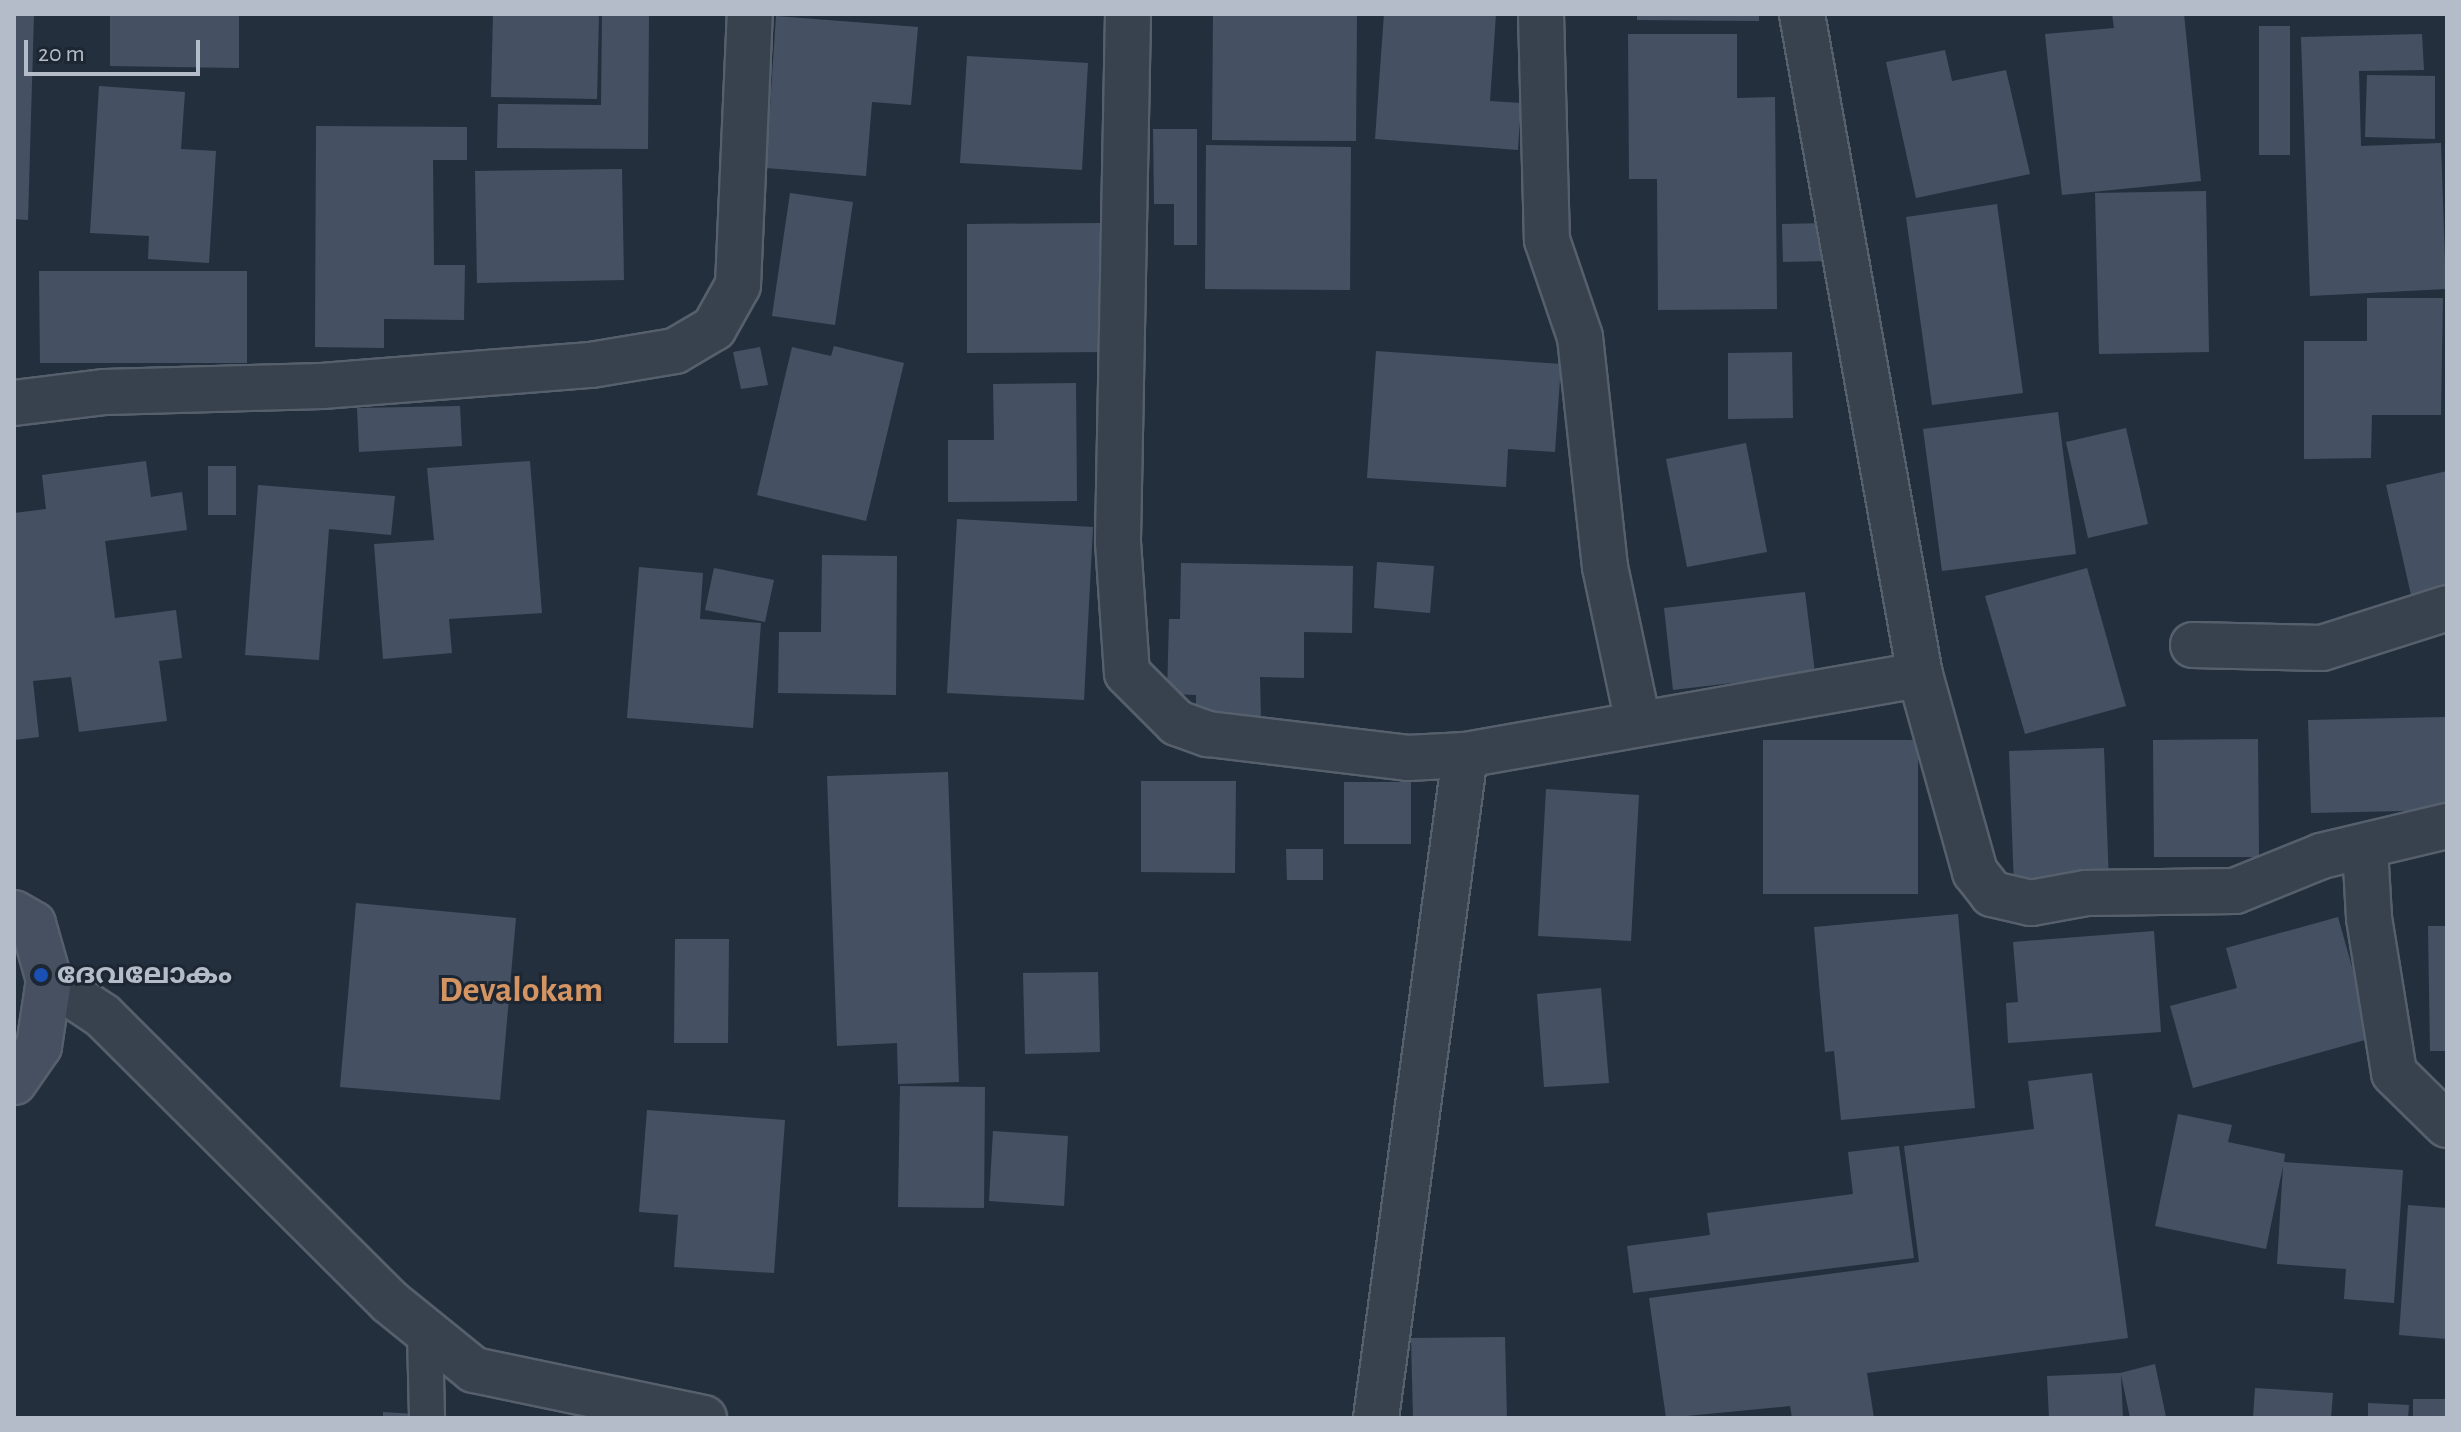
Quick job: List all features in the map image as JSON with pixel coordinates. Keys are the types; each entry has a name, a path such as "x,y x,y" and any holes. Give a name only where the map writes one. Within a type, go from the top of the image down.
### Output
{"main road":[{"path":"14,913 33,924 49,980 39,1046 14,1082"}],"street":[{"path":"14,403 105,392 354,384 591,365 675,351 714,328 738,285 750,14"},
{"path":"1128,14 1118,542 1127,673 1177,723 1208,734 1408,758 1465,755 1638,722 1920,675"},
{"path":"1541,14 1547,240 1580,337 1605,567 1638,722"},
{"path":"1802,14 1920,675 1975,872 1992,894 2031,903 2086,893 2235,891 2321,856 2365,848 2447,826"},
{"path":"2193,645 2322,648 2447,608"},
{"path":"1376,1418 1465,755"},
{"path":"2365,848 2369,918 2394,1073 2447,1125"},
{"path":"49,980 103,1016 425,1334 474,1370 704,1418"}],"lane":[{"path":"425,1334 427,1418"}],"building":[{"path":"14,14 34,14 28,220 14,219"},
{"path":"110,14 239,14 239,68 110,66"},
{"path":"493,14 599,14 597,99 491,97"},
{"path":"602,14 649,14 648,149 497,148 498,104 601,105"},
{"path":"1213,14 1357,14 1356,141 1212,140"},
{"path":"1384,14 1496,14 1490,101 1521,103 1518,150 1375,139"},
{"path":"1637,14 1759,14 1759,21 1637,20"},
{"path":"2112,14 2184,14 2201,181 2062,195 2045,34 2114,28"},
{"path":"776,16 918,27 911,105 872,102 866,176 766,168"},
{"path":"2259,26 2290,26 2290,155 2259,155"},
{"path":"1628,34 1737,34 1737,98 1775,97 1777,309 1658,310 1657,179 1629,179"},
{"path":"2422,34 2424,70 2359,71 2361,146 2441,143 2446,289 2310,296 2301,37"},
{"path":"1945,50 1952,81 2006,70 2030,174 1916,198 1886,62"},
{"path":"967,56 1088,63 1082,170 960,163"},
{"path":"2367,75 2435,76 2435,139 2365,137"},
{"path":"99,86 185,92 181,149 216,151 209,263 148,259 149,236 90,233"},
{"path":"316,126 467,127 467,160 433,160 434,265 465,265 464,320 384,319 384,348 315,347"},
{"path":"1153,129 1197,129 1197,245 1174,245 1174,204 1154,204"},
{"path":"1206,145 1351,147 1350,290 1205,289"},
{"path":"622,169 624,280 477,283 475,171"},
{"path":"2206,191 2209,352 2099,354 2095,193"},
{"path":"790,193 853,202 835,325 772,316"},
{"path":"1997,204 2023,393 1932,405 1906,217"},
{"path":"1101,223 1104,352 967,353 967,224"},
{"path":"1827,223 1827,261 1783,262 1782,224"},
{"path":"39,271 247,271 247,363 40,363"},
{"path":"2367,298 2443,298 2441,415 2372,415 2371,458 2304,459 2304,341 2367,341"},
{"path":"834,346 904,363 866,521 757,495 792,347 831,356"},
{"path":"760,347 768,385 741,389 733,352"},
{"path":"1376,351 1561,364 1555,452 1508,449 1506,487 1367,478"},
{"path":"1792,352 1793,418 1728,419 1728,353"},
{"path":"1076,383 1077,501 948,502 948,440 994,440 993,384"},
{"path":"460,406 462,446 359,452 357,408"},
{"path":"2058,412 2076,554 1942,571 1923,429"},
{"path":"2126,428 2148,524 2088,538 2066,442"},
{"path":"1746,443 1767,552 1687,567 1666,459"},
{"path":"146,461 151,497 182,492 187,530 105,541 115,618 176,610 182,658 159,661 167,721 79,732 71,677 33,681 39,737 14,740 14,513 46,509 42,475"},
{"path":"530,461 542,613 449,619 452,653 383,659 374,544 434,540 427,468"},
{"path":"208,466 236,466 236,515 208,515"},
{"path":"2447,471 2447,601 2414,608 2386,485"},
{"path":"258,485 395,496 391,535 329,529 319,660 245,655"},
{"path":"957,519 1093,527 1084,700 947,693"},
{"path":"822,555 897,556 896,695 778,693 779,632 821,632"},
{"path":"1377,562 1434,566 1430,613 1374,608"},
{"path":"1181,563 1353,566 1352,633 1304,632 1304,678 1260,677 1261,720 1196,720 1196,695 1167,694 1169,619 1180,619"},
{"path":"639,567 703,573 700,619 761,623 753,728 627,718"},
{"path":"714,568 774,580 765,622 705,610"},
{"path":"2087,568 2126,706 2025,734 1985,596"},
{"path":"1805,592 1815,673 1673,690 1664,608"},
{"path":"2445,717 2447,810 2311,813 2308,720"},
{"path":"2258,739 2259,857 2154,857 2153,740"},
{"path":"1763,740 1918,740 1918,894 1763,894"},
{"path":"2104,748 2109,884 2014,887 2009,751"},
{"path":"948,772 959,1082 898,1084 897,1043 837,1046 827,776"},
{"path":"1141,781 1236,781 1235,873 1141,872"},
{"path":"1344,782 1411,782 1411,844 1344,844"},
{"path":"1546,789 1639,795 1631,941 1538,936"},
{"path":"1286,849 1323,849 1323,880 1287,880"},
{"path":"356,903 516,918 500,1100 340,1087"},
{"path":"1958,914 1975,1108 1841,1120 1834,1051 1825,1052 1814,927"},
{"path":"2338,917 2372,1038 2193,1088 2170,1006 2237,988 2226,948"},
{"path":"2428,926 2447,926 2447,1051 2430,1051"},
{"path":"2154,931 2161,1032 2008,1043 2006,1003 2018,1002 2013,942"},
{"path":"675,939 729,939 728,1043 674,1043"},
{"path":"1098,972 1100,1052 1025,1054 1023,973"},
{"path":"1601,988 1609,1083 1544,1087 1537,994"},
{"path":"2092,1073 2128,1338 1867,1373 1874,1418 1792,1418 1790,1406 1666,1418 1649,1298 1919,1262 1904,1146 2034,1129 2028,1081"},
{"path":"900,1086 985,1087 984,1208 898,1207"},
{"path":"647,1110 785,1120 774,1273 674,1267 678,1215 639,1212"},
{"path":"2178,1114 2232,1125 2228,1142 2285,1154 2284,1162 2403,1170 2394,1303 2344,1299 2346,1269 2277,1264 2283,1166 2266,1249 2155,1226"},
{"path":"993,1131 1068,1136 1064,1206 989,1201"},
{"path":"1899,1146 1914,1258 1633,1293 1627,1246 1710,1235 1707,1213 1853,1194 1848,1152"},
{"path":"2408,1205 2447,1208 2447,1339 2399,1335"},
{"path":"1505,1337 1507,1418 1413,1418 1411,1338"},
{"path":"2155,1364 2166,1417 2130,1418 2121,1375 2123,1418 2049,1418 2047,1376 2120,1373"},
{"path":"2255,1388 2333,1393 2331,1418 2253,1418"},
{"path":"2413,1399 2447,1399 2447,1418 2413,1418"},
{"path":"2368,1403 2409,1405 2408,1418 2368,1418"},
{"path":"383,1412 449,1416 449,1418 383,1418"}],"place":[{"name":"ദേവലോകം","path":"41,975"}],"district":[{"name":"Devalokam","path":"521,991"}]}
